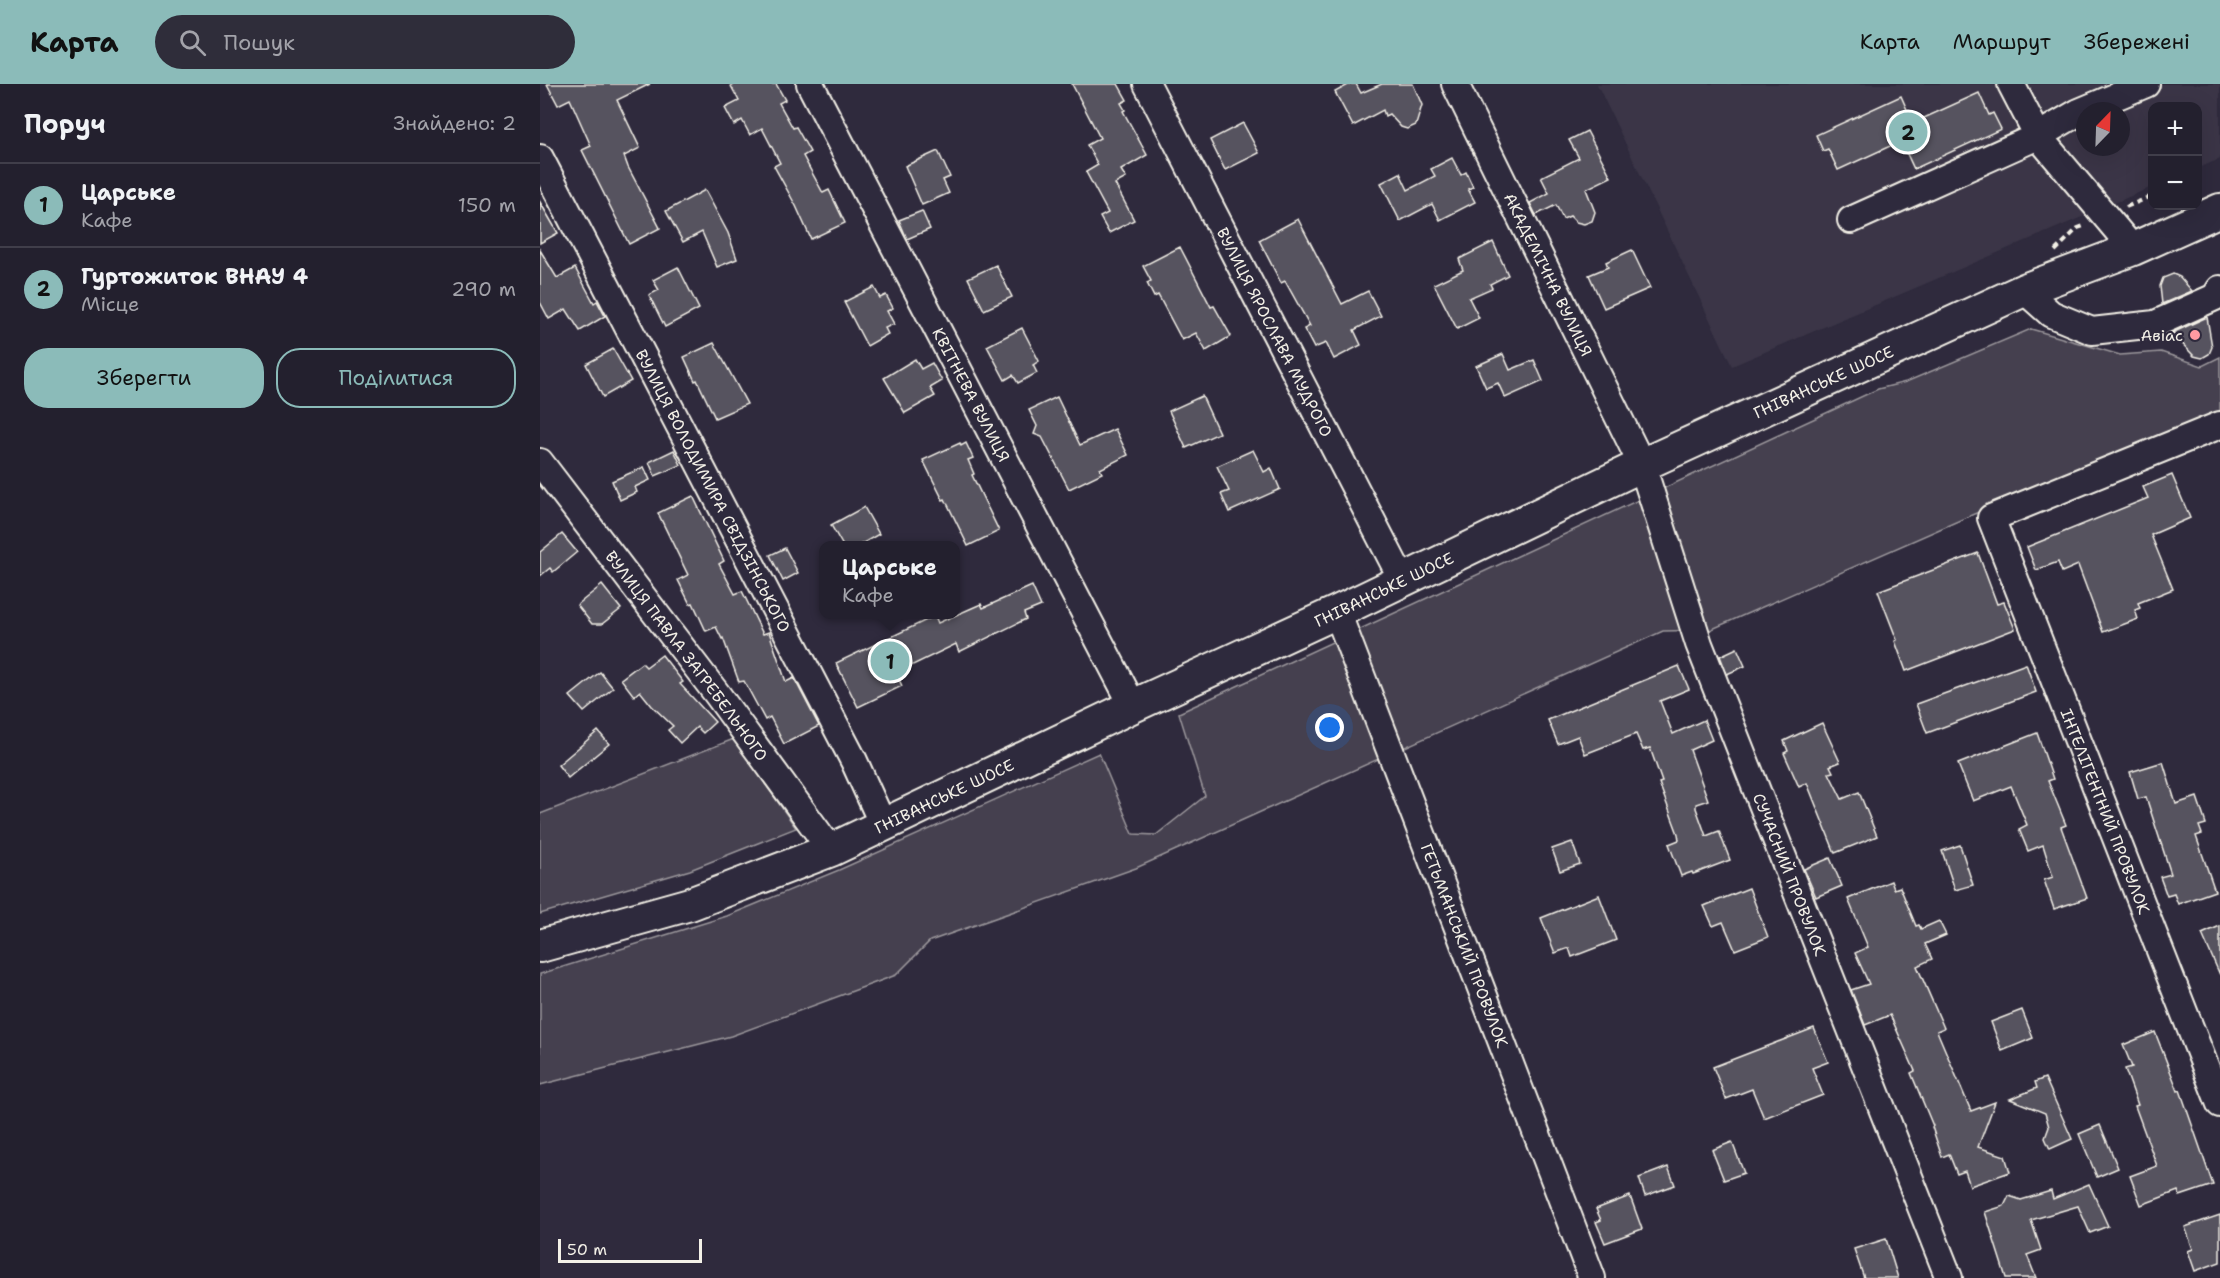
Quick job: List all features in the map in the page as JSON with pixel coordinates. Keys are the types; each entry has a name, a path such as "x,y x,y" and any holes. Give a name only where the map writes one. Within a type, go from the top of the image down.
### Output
{"main road":[{"name":"ГНІВАНСЬКЕ ШОСЕ","path":"540,946 690,904 831,850 1337,612 1641,465 2024,290 2133,249 2220,210"}],"street":[{"name":"КВІТНЕВА ВУЛИЦЯ","path":"810,84 1133,706"},
{"name":"ВУЛИЦЯ ЯРОСЛАВА МУДРОГО","path":"1147,84 1402,579"},
{"name":"АКАДЕМІЧНА ВУЛИЦЯ","path":"1455,84 1641,465"},
{"path":"2010,84 2038,136 2133,249"},
{"path":"1851,220 2038,136 2079,112 2146,84"},
{"name":"ВУЛИЦЯ ВОЛОДИМИРА СВІДЗІНСЬКОГО","path":"540,158 854,761 883,825"},
{"path":"2024,290 2050,314 2092,331 2155,324 2215,297 2220,289"},
{"name":"ІНТЕЛІГЕНТНИЙ ПРОВУЛОК","path":"2220,425 1991,519 2220,1104"},
{"name":"ВУЛИЦЯ ПАВЛА ЗАГРЕБЕЛЬНОГО","path":"540,462 717,694 831,850"},
{"name":"СУЧАСНИЙ ПРОВУЛОК","path":"1641,465 1699,644 1948,1278"},
{"name":"ГЕТЬМАНСЬКИЙ ПРОВУЛОК","path":"1337,612 1592,1278"}],"shaded area":[{"path":"1597,84 2220,84 2220,159 2202,166 2202,102 2148,102 2148,189 1732,366"},
{"path":"2031,329 2120,355 2161,352 2202,366 2220,357 2220,415 1974,514 1710,630 1663,631 1136,868 930,941 896,975 731,1036 540,1085 540,974 727,916 839,870 1099,753 1133,834 1156,835 1205,796 1179,713 1878,389 1906,382"},
{"path":"734,739 796,828 690,870 540,914 540,814"}],"building":[{"path":"547,84 650,84 617,100 640,148 624,156 660,228 629,244 582,150 591,146 570,99 558,105"},
{"path":"730,84 776,84 785,100 779,103 810,152 803,156 823,193 829,190 845,223 811,239 774,166 780,163 762,128 750,135 742,120 734,125 725,108 739,101"},
{"path":"1072,84 1118,84 1127,100 1121,103 1125,110 1123,111 1147,155 1121,170 1126,178 1115,184 1134,220 1109,233 1100,217 1108,213 1086,172 1098,165 1087,145 1100,138"},
{"path":"1350,84 1356,84 1361,93 1382,84 1413,84 1422,105 1416,125 1407,129 1401,127 1389,114 1385,116 1383,110 1353,126 1335,92"},
{"path":"1979,93 1989,115 1993,113 2001,129 1914,169 1901,141 1838,170 1828,149 1823,151 1816,135 1901,96 1913,123"},
{"path":"1243,123 1259,153 1225,170 1210,140"},
{"path":"1587,131 1611,177 1586,189 1595,212 1592,221 1584,224 1576,222 1570,216 1563,219 1556,205 1536,215 1530,203 1549,193 1541,177 1579,158 1569,140"},
{"path":"938,151 950,177 943,180 949,193 922,205 905,166"},
{"path":"1452,158 1461,175 1466,172 1473,187 1468,189 1475,202 1440,220 1432,204 1400,221 1381,183 1400,173 1408,190 1435,176 1431,169"},
{"path":"705,190 728,233 737,259 717,267 702,232 683,242 666,211"},
{"path":"540,202 558,233 540,243"},
{"path":"922,211 930,229 907,239 899,220"},
{"path":"1298,219 1342,304 1368,291 1381,316 1354,330 1361,345 1334,359 1326,343 1314,348 1304,329 1310,326 1285,281 1281,283 1259,240"},
{"path":"1493,242 1508,275 1490,284 1492,288 1469,298 1479,318 1457,329 1434,284 1463,270 1459,259"},
{"path":"1180,247 1211,307 1214,306 1231,336 1206,351 1196,333 1182,340 1158,295 1154,297 1147,283 1151,281 1143,266"},
{"path":"540,250 557,278 575,268 594,303 597,301 605,316 580,331 566,309 549,319 540,302"},
{"path":"1632,250 1650,288 1604,308 1589,275 1608,267 1606,262"},
{"path":"996,265 1012,297 984,310 968,278"},
{"path":"678,267 699,309 665,327 649,295 659,290 653,280"},
{"path":"2173,274 2180,277 2192,291 2162,304 2160,286 2163,278"},
{"path":"874,287 880,298 886,295 893,308 887,311 894,324 885,328 888,334 867,346 844,302"},
{"path":"2207,317 2212,347 2209,354 2202,358 2194,356 2172,333"},
{"path":"1022,328 1039,361 1033,365 1037,373 1018,383 1013,375 1005,380 987,346"},
{"path":"714,343 747,404 715,418 684,357"},
{"path":"613,349 631,381 603,397 586,364"},
{"path":"1503,354 1510,370 1534,360 1543,381 1505,398 1498,383 1486,388 1476,366"},
{"path":"915,359 921,369 932,363 942,381 930,388 935,396 905,413 884,378"},
{"path":"1202,396 1219,433 1186,448 1169,411"},
{"path":"1057,397 1080,445 1115,429 1128,455 1100,469 1102,473 1069,489 1042,437 1034,434 1037,426 1029,410"},
{"path":"960,443 961,446 966,443 973,458 968,460 974,474 972,475 999,531 968,546 923,460"},
{"path":"674,450 681,465 655,476 649,462"},
{"path":"1253,450 1264,472 1271,468 1280,489 1229,512 1221,494 1229,491 1217,466"},
{"path":"644,467 650,480 635,487 637,492 620,500 612,481"},
{"path":"2172,475 2190,518 2151,535 2173,589 2138,603 2140,608 2135,610 2138,619 2103,632 2078,565 2062,572 2058,562 2036,570 2027,547 2148,498 2143,487"},
{"path":"693,496 724,561 719,564 735,594 742,591 763,634 769,632 786,682 794,678 819,726 784,744 770,717 765,720 744,681 739,682 723,638 716,627 706,631 693,603 690,604 678,580 688,575 658,513"},
{"path":"864,507 879,534 867,541 840,541 831,525"},
{"path":"562,534 577,552 553,572 550,568 540,576 540,552"},
{"path":"785,548 798,573 783,581 770,555"},
{"path":"1978,553 1997,604 2004,602 2015,629 1906,671 1878,591"},
{"path":"602,585 621,609 602,624 592,624 577,605"},
{"path":"1032,586 1041,606 1024,613 1026,619 959,652 956,644 896,673 902,686 858,707 836,663 929,619 936,619 938,623 947,619 960,619 960,613 981,604 983,608"},
{"path":"1737,648 1745,666 1727,674 1720,656"},
{"path":"662,655 683,682 680,684 715,722 703,733 697,727 680,743 668,730 673,726 640,691 634,696 621,679 642,663 646,667"},
{"path":"2026,664 2036,692 1927,733 1916,704"},
{"path":"1679,666 1689,689 1660,701 1673,734 1704,720 1712,740 1690,750 1708,800 1696,804 1696,808 1706,836 1719,831 1730,860 1693,874 1692,872 1681,876 1669,844 1679,840 1678,834 1659,783 1662,782 1650,748 1643,750 1636,734 1585,754 1578,736 1558,744 1548,720"},
{"path":"600,672 613,688 584,712 570,696"},
{"path":"1822,723 1840,762 1830,766 1833,772 1829,773 1842,799 1859,792 1877,836 1835,853 1807,783 1799,787 1784,753 1788,751 1784,741"},
{"path":"598,731 609,744 568,778 558,765"},
{"path":"2037,733 2053,779 2048,781 2066,825 2061,827 2087,898 2054,909 2044,880 2053,877 2043,845 2028,851 2019,829 2027,825 2011,786 1973,801 1958,764"},
{"path":"2163,762 2176,804 2197,797 2206,824 2199,826 2202,834 2196,836 2215,891 2178,904 2174,894 2167,896 2160,877 2171,874 2146,797 2138,799 2130,772"},
{"path":"1572,842 1580,864 1560,871 1552,849"},
{"path":"1960,845 1973,885 1955,890 1942,851"},
{"path":"1830,858 1842,886 1816,897 1804,869"},
{"path":"1891,881 1894,889 1900,887 1916,926 1919,925 1921,929 1939,921 1946,935 1925,944 1932,959 1917,966 1944,1028 1937,1031 1971,1111 1995,1102 1978,1147 2005,1156 2010,1172 1970,1186 1965,1171 1957,1174 1949,1154 1942,1157 1933,1126 1911,1073 1915,1071 1890,1015 1865,1025 1851,990 1869,984 1855,953 1868,947 1848,899"},
{"path":"1749,888 1768,937 1735,950 1723,922 1713,926 1704,906"},
{"path":"1599,895 1616,940 1572,957 1569,948 1555,953 1541,918"},
{"path":"2220,926 2220,975 2202,934"},
{"path":"2022,1010 2033,1038 2002,1051 1991,1022"},
{"path":"1814,1028 1828,1062 1812,1068 1823,1095 1764,1118 1752,1089 1726,1099 1713,1067"},
{"path":"2155,1032 2178,1091 2180,1090 2213,1185 2180,1196 2178,1191 2141,1205 2130,1176 2157,1166 2135,1106 2138,1105 2125,1069 2132,1067 2123,1045"},
{"path":"2045,1078 2072,1139 2050,1149 2045,1138 2049,1127 2045,1113 2010,1099 2037,1088 2035,1082"},
{"path":"2100,1125 2118,1168 2097,1177 2079,1134"},
{"path":"1732,1142 1744,1173 1724,1180 1712,1150"},
{"path":"1668,1167 1675,1185 1645,1196 1639,1178"},
{"path":"2089,1184 2108,1226 2090,1233 2078,1206 2031,1220 2041,1250 2027,1255 2036,1278 2006,1278 1985,1212 2004,1206 2009,1196 2021,1200 2051,1191 2053,1199"},
{"path":"1630,1196 1642,1229 1605,1243 1596,1222 1601,1220 1596,1209"},
{"path":"2220,1215 2220,1262 2195,1271 2188,1251 2193,1249 2185,1227"},
{"path":"1886,1239 1898,1278 1864,1278 1854,1249"}],"place":[{"name":"Гуртожиток ВНАУ 4","path":"1908,132"},
{"name":"Авіас","path":"2195,335"},
{"name":"Царське","path":"890,661"}]}
